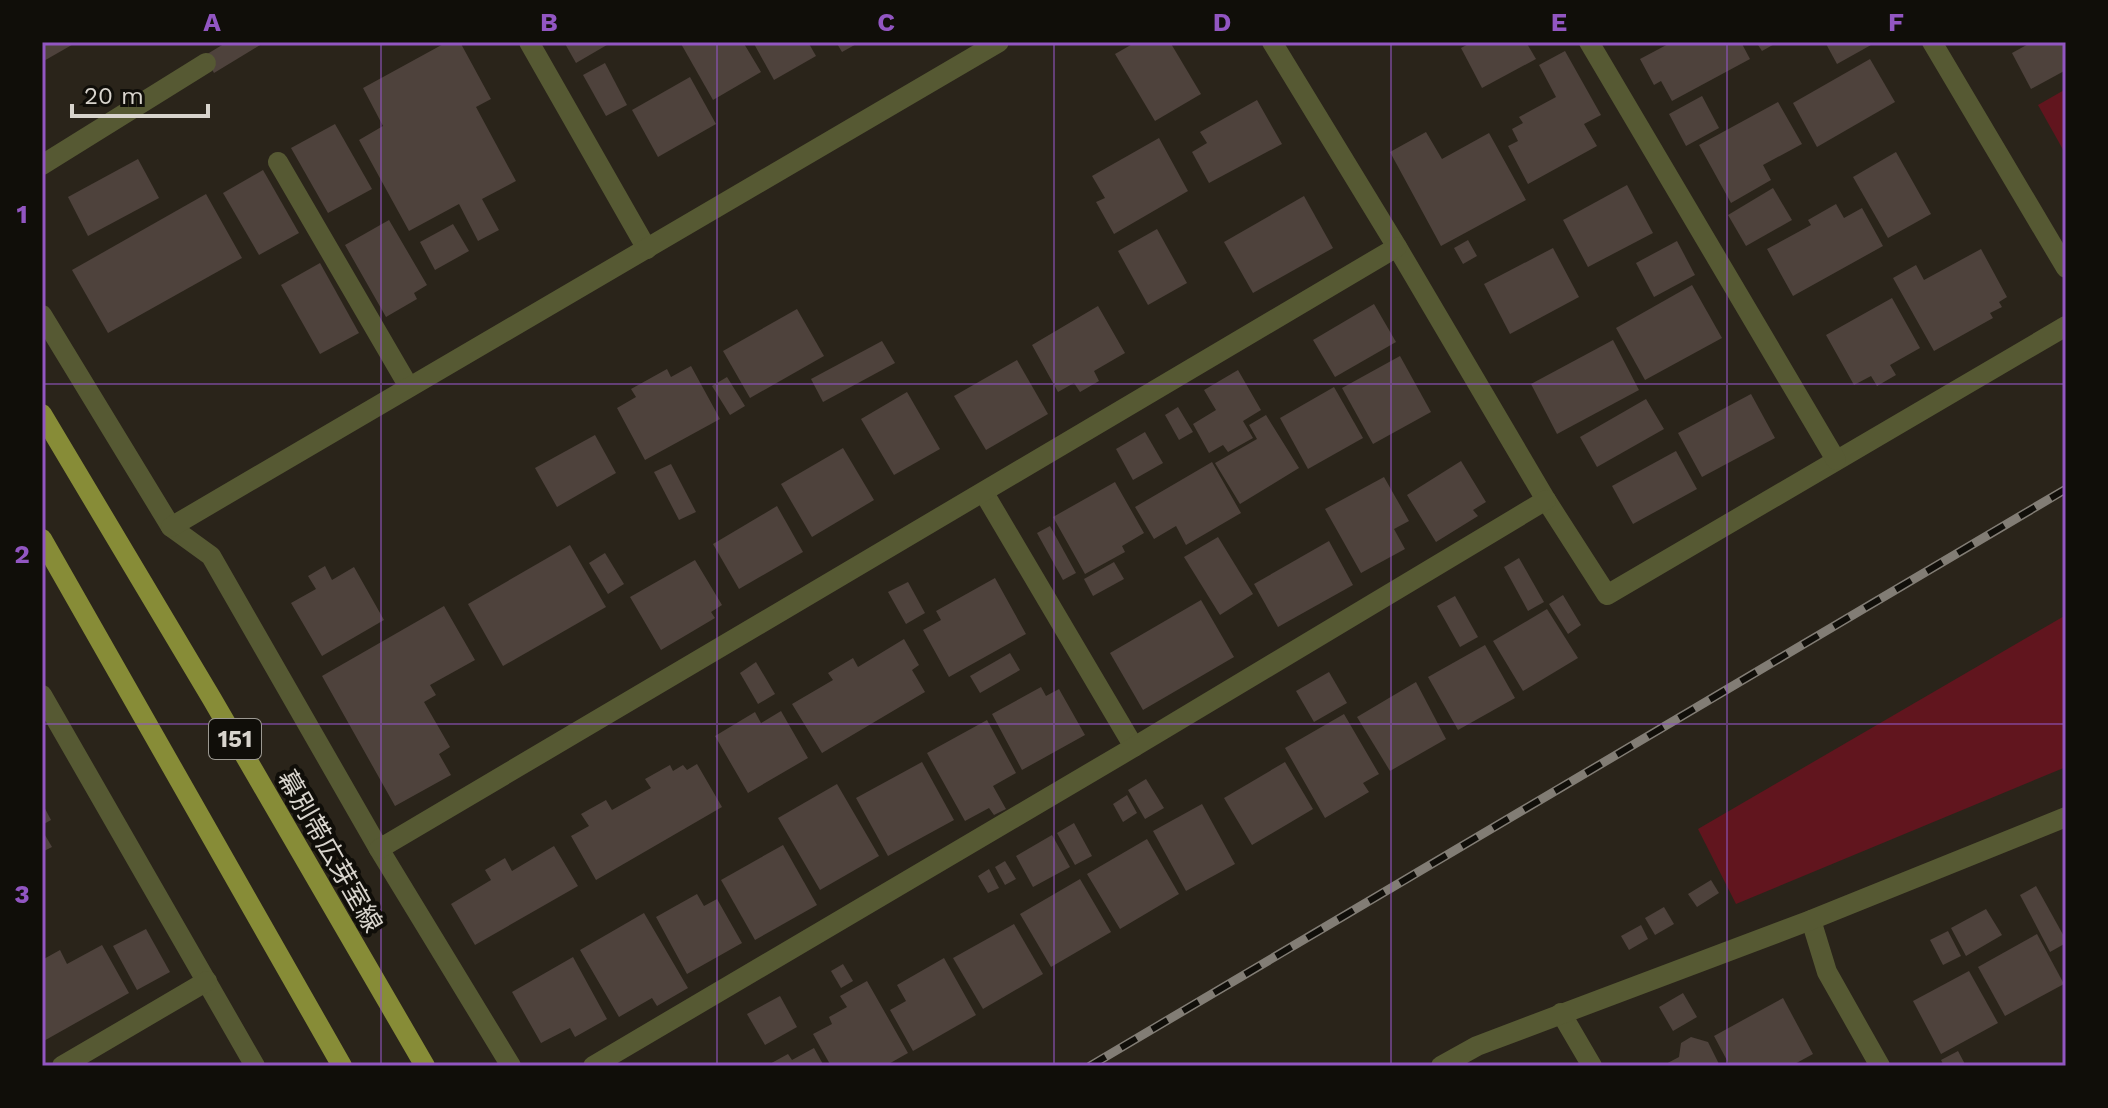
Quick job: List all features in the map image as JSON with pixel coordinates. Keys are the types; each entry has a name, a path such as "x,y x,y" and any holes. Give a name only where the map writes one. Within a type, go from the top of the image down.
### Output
{"main road":[{"name":"幕別帯広芽室線","path":"42,414 425,1066"},
{"name":"151","path":"42,539 342,1066"}],"street":[{"path":"529,42 647,249"},
{"path":"171,527 999,42"},
{"path":"1272,42 1546,500 1607,595 2066,326"},
{"path":"1589,42 1836,460"},
{"path":"1932,42 2066,268"},
{"path":"42,165 206,63"},
{"path":"278,162 409,387"},
{"path":"379,849 1397,247"},
{"path":"42,315 171,527 211,556 379,849 511,1066"},
{"path":"984,493 1134,747"},
{"path":"593,1066 1546,500"},
{"path":"42,695 255,1066"},
{"path":"1441,1066 1477,1046 1811,920 2066,817"},
{"path":"1811,920 1827,972 1880,1066"},
{"path":"62,1066 207,981"},
{"path":"1561,1013 1592,1066"}],"shaded area":[{"path":"2066,89 2066,155 2038,105"},
{"path":"2066,615 2066,767 1736,904 1698,829"}],"building":[{"path":"42,42 77,42 42,62"},
{"path":"227,42 265,42 214,73 204,56"},
{"path":"447,42 460,42 491,99 476,107 516,181 482,199 499,230 478,241 459,204 409,231 359,140 383,126 363,88"},
{"path":"564,42 612,42 576,63"},
{"path":"680,42 743,42 761,72 713,100"},
{"path":"753,42 808,42 816,56 774,80"},
{"path":"836,42 860,42 842,52"},
{"path":"1136,42 1170,42 1201,94 1155,121 1115,54"},
{"path":"1472,42 1526,42 1536,59 1482,88 1461,48"},
{"path":"1672,42 1741,42 1750,59 1672,101 1661,81 1654,85 1640,59"},
{"path":"1756,42 1778,42 1762,51"},
{"path":"1825,42 1869,42 1871,45 1837,64"},
{"path":"2032,42 2066,42 2066,70 2031,89 2012,53"},
{"path":"1565,51 1601,115 1584,124 1597,146 1528,184 1508,146 1518,141 1512,129 1523,123 1519,117 1556,97 1539,65"},
{"path":"1870,59 1895,102 1817,147 1793,103"},
{"path":"605,63 627,105 606,116 583,75"},
{"path":"690,77 716,124 658,157 632,110"},
{"path":"1702,96 1719,128 1686,146 1669,114"},
{"path":"1257,100 1282,144 1209,183 1192,152 1207,143 1200,132"},
{"path":"1778,102 1802,144 1763,165 1771,180 1731,203 1699,145"},
{"path":"335,124 372,189 328,213 291,148"},
{"path":"1426,132 1442,159 1489,133 1526,200 1441,246 1390,152"},
{"path":"1159,138 1188,191 1114,234 1096,202 1105,198 1092,176"},
{"path":"1896,152 1931,214 1888,238 1853,177"},
{"path":"138,159 159,198 88,236 68,197"},
{"path":"263,170 299,233 259,255 223,193"},
{"path":"1627,185 1653,233 1588,267 1563,220"},
{"path":"1773,188 1792,220 1746,246 1728,215"},
{"path":"206,194 242,258 108,333 72,270"},
{"path":"1304,196 1333,248 1253,293 1224,242"},
{"path":"1836,204 1844,218 1862,208 1883,246 1793,296 1767,249 1811,225 1808,220"},
{"path":"389,220 427,285 414,293 417,299 386,317 345,245"},
{"path":"453,224 469,251 435,270 420,242"},
{"path":"1157,229 1187,283 1148,305 1118,251"},
{"path":"1468,240 1477,256 1463,264 1454,248"},
{"path":"1677,241 1695,275 1654,297 1636,263"},
{"path":"1553,248 1579,297 1510,334 1484,284"},
{"path":"1981,249 2007,297 1999,302 2002,307 1990,313 1993,318 1934,351 1893,278 1916,265 1924,280"},
{"path":"320,263 359,333 320,354 281,285"},
{"path":"1692,285 1722,338 1645,380 1616,328"},
{"path":"1892,298 1920,348 1890,365 1896,375 1877,386 1871,376 1854,385 1826,335"},
{"path":"1374,304 1396,342 1335,377 1313,340"},
{"path":"1098,306 1125,353 1094,371 1099,381 1080,392 1074,383 1058,392 1032,345"},
{"path":"797,309 824,356 750,398 723,351"},
{"path":"1613,340 1639,390 1557,434 1531,384"},
{"path":"882,341 895,363 823,402 811,379"},
{"path":"1400,356 1431,412 1373,444 1342,388"},
{"path":"1017,360 1048,414 986,450 954,396"},
{"path":"691,366 720,419 645,460 617,408 636,397 631,389 667,369 671,377"},
{"path":"1238,370 1261,410 1243,421 1253,438 1228,452 1223,445 1209,453 1193,424 1216,410 1204,390"},
{"path":"727,377 745,406 730,415 712,386"},
{"path":"1334,387 1363,438 1308,469 1280,418"},
{"path":"907,392 940,449 894,475 861,419"},
{"path":"1751,394 1775,438 1702,477 1678,433"},
{"path":"1646,399 1664,429 1597,467 1580,437"},
{"path":"1178,407 1193,432 1179,440 1165,415"},
{"path":"1266,415 1299,468 1240,504 1215,463 1257,439 1249,425"},
{"path":"1145,432 1163,463 1133,480 1116,449"},
{"path":"595,435 616,473 557,507 535,468"},
{"path":"843,448 874,500 812,537 781,484"},
{"path":"1676,451 1697,489 1633,524 1612,486"},
{"path":"1461,461 1486,502 1473,510 1478,516 1436,542 1407,495"},
{"path":"1212,462 1241,513 1186,545 1176,526 1154,539 1135,507"},
{"path":"671,464 696,512 679,520 654,472"},
{"path":"1384,477 1409,521 1394,529 1405,549 1361,573 1325,509"},
{"path":"1115,482 1144,533 1122,546 1125,552 1085,574 1053,517"},
{"path":"777,506 803,552 739,589 713,544"},
{"path":"1050,526 1076,573 1063,580 1037,533"},
{"path":"1218,537 1253,594 1220,615 1184,557"},
{"path":"1329,541 1353,585 1278,627 1254,584"},
{"path":"570,545 606,607 503,666 468,604"},
{"path":"605,553 624,584 608,594 589,563"},
{"path":"1519,558 1544,602 1528,611 1504,567"},
{"path":"695,560 722,605 711,612 715,618 661,650 630,597"},
{"path":"1114,562 1124,579 1093,596 1084,579"},
{"path":"325,566 332,580 354,567 384,620 322,656 291,603 316,589 308,576"},
{"path":"995,578 1026,634 949,677 923,630 941,620 936,611"},
{"path":"908,582 925,613 906,624 888,592"},
{"path":"1563,595 1581,625 1568,634 1549,604"},
{"path":"1455,596 1478,637 1460,647 1437,606"},
{"path":"1201,600 1234,657 1143,710 1110,653"},
{"path":"444,606 475,660 430,685 436,695 424,702 450,747 439,754 451,775 395,806 322,676"},
{"path":"1547,609 1578,658 1523,691 1493,641"},
{"path":"904,639 919,665 912,670 925,692 822,753 792,704 833,680 828,673 853,658 858,667"},
{"path":"1485,645 1515,698 1458,730 1428,677"},
{"path":"1010,653 1020,670 980,693 970,676"},
{"path":"756,662 775,694 758,704 740,673"},
{"path":"1329,672 1347,703 1314,722 1296,691"},
{"path":"1416,682 1446,739 1390,771 1357,717"},
{"path":"1041,687 1046,696 1059,689 1085,735 1022,770 992,714"},
{"path":"781,711 808,758 748,793 715,736 755,712 761,723"},
{"path":"1344,714 1379,774 1363,783 1369,792 1325,818 1285,748"},
{"path":"987,720 1016,773 993,786 1006,809 994,815 989,808 965,821 927,753"},
{"path":"922,762 954,820 888,856 856,798"},
{"path":"1285,762 1313,809 1252,845 1224,798"},
{"path":"697,764 722,807 596,880 571,836 589,826 581,814 606,800 612,810 651,788 645,779 670,765 673,771 683,765 687,770"},
{"path":"1146,779 1164,808 1145,819 1128,790"},
{"path":"837,784 879,856 820,890 778,818"},
{"path":"1127,795 1137,813 1123,822 1113,804"},
{"path":"42,803 51,820 42,825"},
{"path":"1202,804 1235,864 1186,891 1153,831"},
{"path":"1074,823 1092,856 1075,865 1057,833"},
{"path":"42,830 52,847 42,852"},
{"path":"1052,835 1070,867 1033,887 1016,856"},
{"path":"1147,839 1179,894 1120,929 1087,874"},
{"path":"783,845 817,905 755,940 721,880"},
{"path":"554,846 578,886 475,945 451,904 491,880 485,870 505,858 512,871"},
{"path":"1005,861 1016,879 1005,885 995,867"},
{"path":"989,869 999,888 988,893 978,876"},
{"path":"1080,879 1111,932 1051,967 1020,914"},
{"path":"1711,880 1719,893 1697,907 1688,894"},
{"path":"2036,886 2066,940 2050,952 2020,895"},
{"path":"697,894 704,906 717,899 742,943 687,974 656,917"},
{"path":"1664,907 1674,924 1655,935 1645,918"},
{"path":"1986,909 2002,935 1966,956 1951,928"},
{"path":"644,913 688,988 657,1006 652,998 619,1017 580,950"},
{"path":"1014,924 1043,974 983,1009 953,958"},
{"path":"1641,925 1648,939 1629,950 1621,936"},
{"path":"146,929 170,972 137,990 113,946"},
{"path":"1948,931 1961,956 1943,965 1930,940"},
{"path":"2037,934 2064,984 2005,1016 1978,967"},
{"path":"102,945 129,993 42,1042 42,960 60,950 67,964"},
{"path":"573,957 607,1019 575,1037 570,1028 541,1043 512,992"},
{"path":"944,958 976,1015 913,1051 890,1010 906,1001 897,985"},
{"path":"843,964 853,981 841,988 831,971"},
{"path":"1969,971 1998,1023 1941,1054 1913,1001"},
{"path":"867,981 908,1053 885,1066 831,1066 813,1034 832,1024 829,1017 847,1007 840,996"},
{"path":"1683,993 1697,1017 1673,1031 1659,1007"},
{"path":"780,996 797,1027 765,1045 747,1014"},
{"path":"1783,998 1813,1054 1791,1066 1730,1066 1714,1036"},
{"path":"1691,1037 1708,1042 1720,1066 1662,1066 1679,1057 1681,1043"},
{"path":"814,1048 824,1066 766,1066 788,1054 792,1060"},
{"path":"1958,1051 1966,1066 1944,1066 1941,1060"}],"railway":[{"path":"1090,1066 2066,489"}]}
